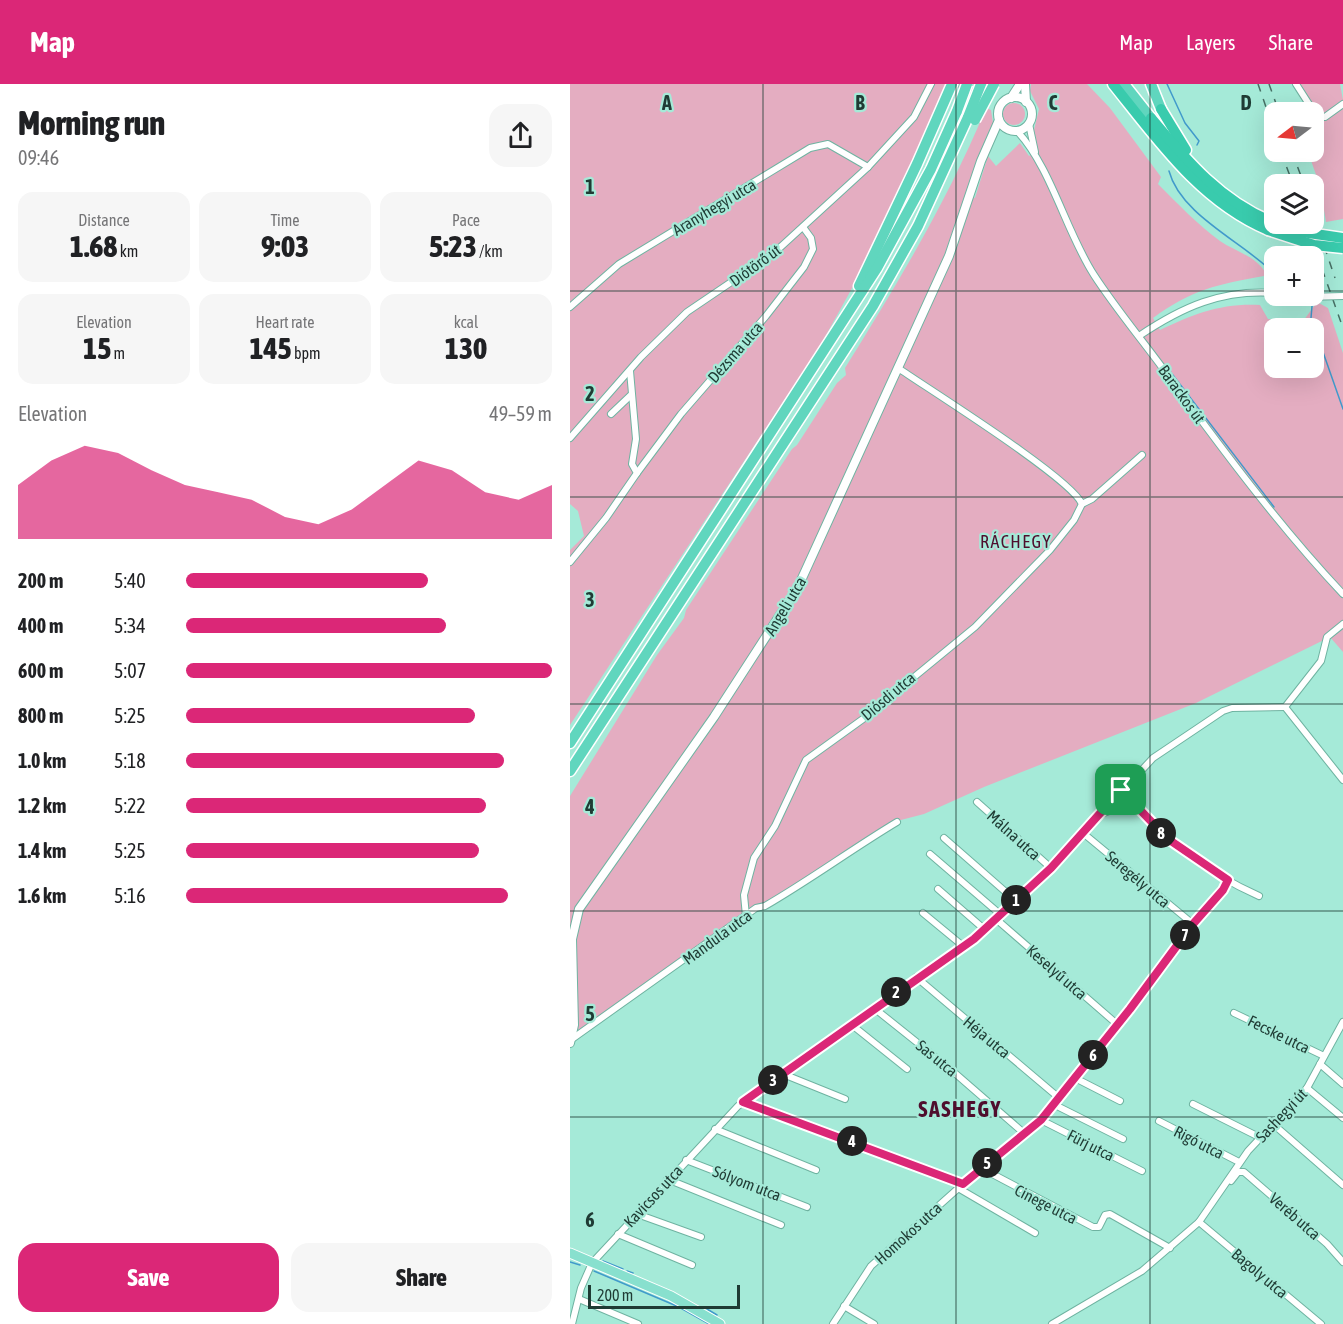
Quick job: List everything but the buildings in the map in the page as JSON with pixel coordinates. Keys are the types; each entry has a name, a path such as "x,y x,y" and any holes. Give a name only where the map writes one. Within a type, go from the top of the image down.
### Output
{"highway":[{"path":"843,325 846,310 888,227 952,84"},
{"path":"572,740 843,325 904,220 957,111 967,84"},
{"path":"971,119 981,84"},
{"path":"570,771 873,306 918,226 953,152 994,84"},
{"path":"1107,84 1131,106"},
{"path":"1113,84 1197,183 1234,213 1264,221"},
{"path":"1124,84 1150,118 1196,170 1233,201 1264,219"},
{"path":"1151,84 1161,109 1182,144 1233,201"},
{"path":"1293,234 1314,245 1343,248"},
{"path":"1316,234 1343,238"}],"main road":[{"path":"570,1253 671,1296 720,1324"}],"street":[{"name":"Diótörő út","path":"570,438 687,312 760,264 868,166 914,117 931,84"},
{"path":"999,117 1020,84"},
{"path":"1025,84 1026,102 1031,113 1029,124 1013,130 999,117 987,100 1009,99 1026,102"},
{"path":"1296,84 1307,102"},
{"path":"1324,117 1343,104"},
{"name":"Angeli utca","path":"571,1041 572,921 583,900 714,717 798,588 949,256 999,117"},
{"name":"Barackos út","path":"1029,124 1030,136 1045,177"},
{"name":"Angeli utca","path":"986,150 994,138 1013,130"},
{"name":"Barackos út","path":"1013,130 1026,142 1085,260 1139,336 1202,422 1312,560 1343,594"},
{"name":"Aranyhegyi utca","path":"570,307 619,264 810,148 828,144 868,166"},
{"name":"Dézsma utca","path":"570,562 606,518 681,414 766,316 804,267 813,249 811,237 803,227"},
{"path":"1139,336 1178,312 1202,301 1244,292 1264,293"},
{"path":"1324,297 1343,296"},
{"path":"898,368 1047,471 1072,490 1082,504"},
{"path":"630,371 636,439 632,464 637,473"},
{"path":"611,414 631,394"},
{"name":"Diósdi utca","path":"746,915 744,895 754,858 775,826 806,760 863,719 975,627 1050,550 1074,520 1082,504 1092,499 1142,454"},
{"path":"1343,624 1327,637 1321,660 1285,707 1343,780"},
{"name":"Kavicsos utca","path":"572,1324 580,1288 592,1263 667,1179 743,1102 984,930 1051,868 1153,758 1176,740 1223,711 1232,708 1285,707"},
{"path":"1121,790 1168,839 1228,880 1259,896"},
{"path":"1111,801 1117,808"},
{"name":"Málna utca","path":"977,802 1051,868"},
{"name":"Kavicsos utca","path":"1101,814 1131,803"},
{"name":"Mandula utca","path":"571,1041 746,915 820,873 857,846 897,822"},
{"name":"Seregély utca","path":"1083,833 1193,924"},
{"path":"944,838 1016,901"},
{"name":"Keselyű utca","path":"930,854 1118,1025"},
{"name":"Homokos utca","path":"833,1324 871,1266 960,1186 1041,1120 1118,1025 1193,924 1219,895 1228,880"},
{"path":"938,890 984,930"},
{"path":"923,913 963,946"},
{"name":"Héja utca","path":"916,977 1058,1097"},
{"name":"Sas utca","path":"874,1008 949,1068 1025,1134"},
{"name":"Fecske utca","path":"1234,1013 1324,1056"},
{"name":"Sashegyi út","path":"1052,1324 1079,1306 1126,1281 1170,1248 1198,1222 1259,1137 1307,1088 1343,1022"},
{"path":"852,1025 907,1069"},
{"path":"1320,1064 1343,1084"},
{"path":"783,1074 845,1099"},
{"path":"1075,1078 1120,1101"},
{"path":"1307,1088 1343,1118"},
{"path":"743,1102 960,1186 1035,1233"},
{"path":"1053,1104 1123,1139"},
{"path":"1193,1104 1259,1137"},
{"name":"Fürj utca","path":"1041,1120 1142,1171"},
{"name":"Rigó utca","path":"1159,1121 1239,1162"},
{"path":"1273,1124 1343,1185"},
{"path":"715,1129 816,1170"},
{"name":"Sólyom utca","path":"686,1160 807,1207"},
{"name":"Cinege utca","path":"981,1168 1094,1227 1099,1227 1105,1215 1110,1214 1170,1248"},
{"name":"Sashegyi út","path":"1212,1203 1238,1172 1244,1172"},
{"name":"Veréb utca","path":"1244,1172 1326,1244 1343,1262"},
{"path":"667,1179 781,1225"},
{"path":"637,1214 701,1237"},
{"name":"Bagoly utca","path":"1198,1222 1321,1324"},
{"path":"618,1234 692,1264"},
{"path":"570,1302 578,1302 638,1324"},
{"path":"844,1306 874,1324"}],"shaded area":[{"path":"570,84 949,84 861,272 820,346 570,725 570,550 584,536 578,511 570,504"},
{"path":"1031,84 1087,84 1110,108 1161,177 1158,184 1212,234 1256,262 1264,270 1264,276 1219,285 1167,308 1153,318 1160,330 1184,319 1220,308 1260,305 1267,318 1264,318 1264,378 1324,378 1324,318 1305,318 1314,306 1328,308 1343,353 1343,652 1330,637 1196,703 984,787 924,814 897,821 763,907 570,1040 570,796 657,655 684,618 686,610 792,449 797,445 837,383 846,375 845,368 903,273 939,208 986,108 991,110 993,123 966,193 975,198 988,156 996,166 1020,143 1029,156 1038,150 1034,130 1039,109 1030,91"},
{"path":"1299,84 1340,84 1343,100 1325,113 1324,102 1311,102"},
{"path":"1010,103 1018,103 1025,110 1025,118 1018,125 1010,125 1003,118 1003,110"},
{"path":"1343,105 1343,219 1326,222 1324,174 1316,174 1312,162 1324,162 1324,119"}],"waterway":[{"path":"1167,84 1185,123 1199,141 1197,145"},
{"path":"1169,171 1175,186 1197,213 1264,265"},
{"path":"1312,306 1311,318 1343,409"},
{"path":"1166,366 1274,507"},
{"path":"603,1261 623,1269"},
{"path":"570,1262 580,1265"},
{"path":"594,1271 679,1307 709,1324"},
{"path":"627,1271 633,1273"},
{"path":"707,1309 717,1315"}],"tunnel":[{"path":"959,84 980,97"}],"railway":[{"path":"1258,84 1264,102"},
{"path":"1269,84 1275,102"},
{"path":"1285,162 1289,174"},
{"path":"1296,162 1300,174"},
{"path":"1310,234 1343,328"},
{"path":"1320,234 1335,278"}],"district":[{"name":"RÁCHEGY","path":"1016,542"},
{"name":"SASHEGY","path":"960,1109"}],"route":[{"path":"1121,790 1146,819 1168,839 1228,880 1223,890 1193,924 1151,982 1075,1078 1041,1120 1025,1134 963,1184 743,1102 816,1052 916,977 974,939 1051,868 1121,790"}]}
